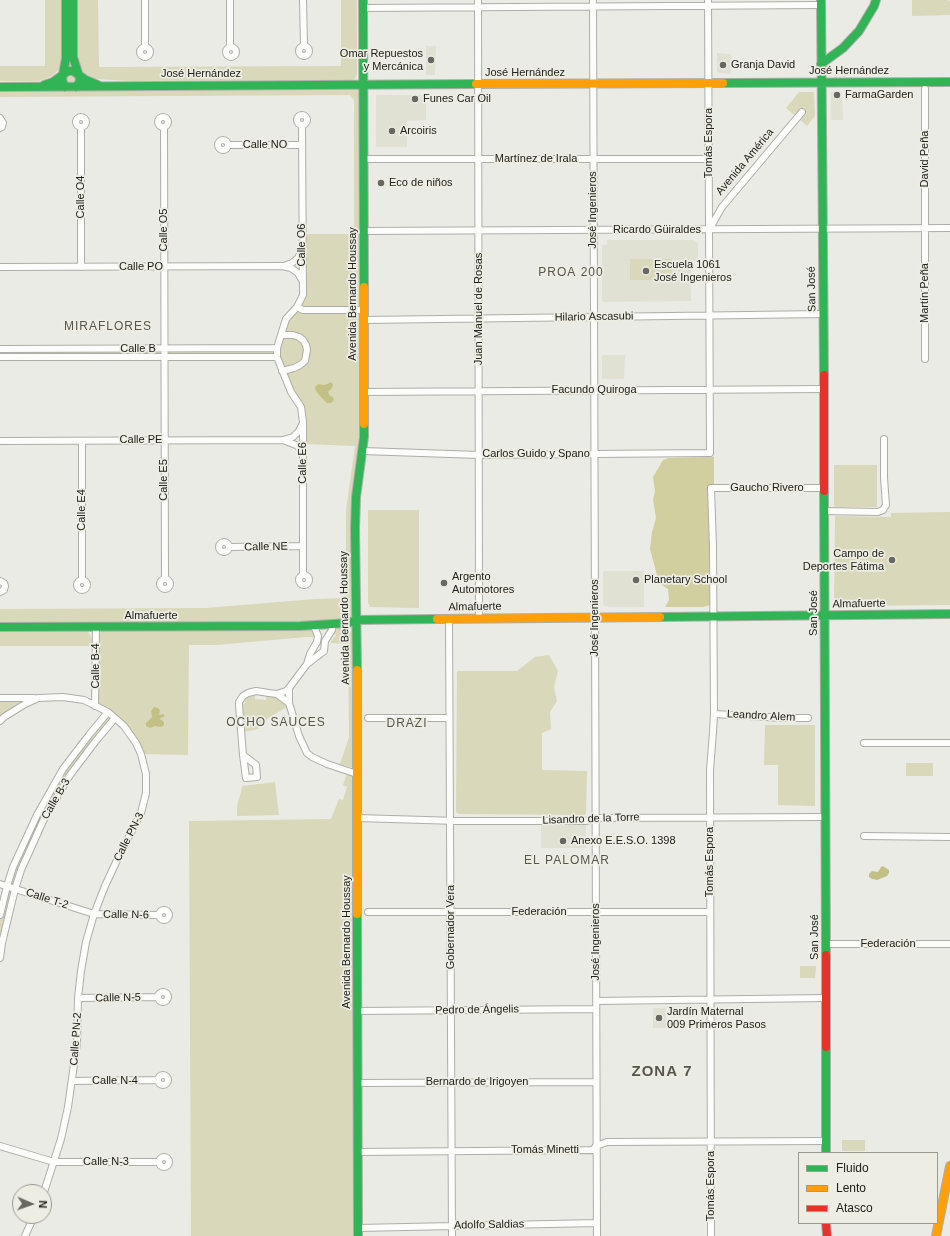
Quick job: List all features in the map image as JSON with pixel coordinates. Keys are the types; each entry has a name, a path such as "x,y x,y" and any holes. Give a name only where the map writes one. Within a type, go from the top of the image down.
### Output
{"street":[{"path":"65,87 63,84 62,75 66,58 66,0"},
{"path":"73,0 73,57 80,78 76,87"},
{"path":"145,0 146,46"},
{"path":"230,0 230,46"},
{"path":"304,0 304,46"},
{"name":"Juan Manuel de Rosas","path":"478,0 479,618"},
{"path":"821,64 843,48 859,31 876,0"},
{"path":"363,4 478,7 593,3 821,2"},
{"name":"San José","path":"821,2 824,314 826,1152"},
{"name":"José Ingenieros","path":"593,3 597,1236"},
{"name":"Tomás Espora","path":"708,3 710,453"},
{"name":"Avenida Bernardo Houssay","path":"358,1232 358,818 355,529 358,473 363,451 364,392 363,4"},
{"name":"José Hernández","path":"38,87 53,82 68,71 73,71 86,80 101,86"},
{"name":"José Hernández","path":"0,87 950,82"},
{"name":"David Peña","path":"925,89 925,228"},
{"name":"Avenida América","path":"710,229 722,207 802,112"},
{"path":"0,118 3,123 2,127 0,128"},
{"name":"Calle O6","path":"277,357 277,348 286,319 297,307 302,295 302,126"},
{"name":"Calle O5","path":"164,127 164,357"},
{"name":"Calle O4","path":"81,128 81,267"},
{"name":"Calle NO","path":"228,145 302,146"},
{"name":"Martínez de Irala","path":"363,159 709,159"},
{"name":"Martín Peña","path":"925,228 925,359"},
{"name":"Ricardo Güiraldes","path":"363,231 950,228"},
{"name":"Calle PO","path":"282,266 292,263 298,258 302,249"},
{"name":"Calle PO","path":"0,267 282,266 291,268 298,273 302,280"},
{"path":"297,307 303,310 364,310"},
{"name":"Hilario Ascasubi","path":"364,320 824,314"},
{"path":"281,335 299,337 303,340 307,350 304,361 300,365 282,371"},
{"name":"Calle B","path":"0,349 277,348"},
{"name":"Calle E5","path":"164,357 164,579"},
{"name":"Calle B","path":"0,358 277,357"},
{"name":"Calle E6","path":"277,357 291,392 301,407 303,422 303,574"},
{"name":"Facundo Quiroga","path":"364,392 824,389"},
{"name":"Calle PE","path":"282,440 293,436 299,431 303,422"},
{"path":"824,511 878,512 883,510 886,505 884,439"},
{"name":"Calle PE","path":"0,441 282,440 296,444 303,452"},
{"name":"Calle E4","path":"82,441 82,580"},
{"name":"Carlos Guido y Spano","path":"363,451 479,455 710,453"},
{"name":"Tomás Espora","path":"711,488 713,547 714,714 710,770 712,1236"},
{"name":"Gaucho Rivero","path":"711,488 824,488"},
{"name":"Calle NE","path":"230,547 303,546"},
{"path":"0,581 4,583 5,586 4,590 0,592"},
{"name":"Almafuerte","path":"0,627 314,626 348,623 357,620 449,618 950,614"},
{"name":"Gobernador Vera","path":"449,618 452,1236"},
{"path":"306,664 324,651 325,641 332,630 332,624"},
{"path":"314,626 318,636 325,641"},
{"name":"Calle B-4","path":"95,706 96,627"},
{"path":"243,755 239,702 248,692 256,691 277,694 286,691 306,664 317,642 318,636"},
{"path":"289,688 289,703 299,736 307,753 327,764 357,774"},
{"path":"277,694 289,703"},
{"name":"Calle PN-3","path":"0,698 50,697 84,700 105,711 124,726 136,743 141,754 145,765 146,774 146,792 142,814 118,858 94,914"},
{"path":"0,721 25,704 38,698"},
{"name":"Calle B-3","path":"0,915 13,867 37,815 52,787 75,752 103,718 105,711"},
{"name":"Leandro Alem","path":"714,714 808,718"},
{"name":"Calle B-3","path":"0,958 2,943 15,889 21,870 38,832 59,792 82,758 115,718"},
{"path":"368,718 449,718"},
{"path":"864,743 950,743"},
{"path":"52,787 59,792"},
{"name":"Lisandro de la Torre","path":"358,818 450,821 585,821 596,819 710,817 825,817"},
{"path":"864,836 950,837"},
{"name":"Calle T-2","path":"0,884 94,914"},
{"name":"Federación","path":"368,912 710,912"},
{"name":"Calle N-6","path":"94,914 158,915"},
{"name":"Calle PN-2","path":"47,1184 68,1107 77,1043 78,998 81,971 86,942 94,914"},
{"name":"Federación","path":"826,944 950,944"},
{"name":"Calle N-5","path":"78,998 158,997"},
{"path":"596,1001 826,998"},
{"name":"Pedro de Ángelis","path":"358,1011 596,1009"},
{"name":"Calle N-4","path":"72,1081 158,1080"},
{"name":"Bernardo de Irigoyen","path":"358,1083 596,1082"},
{"name":"Tomás Minetti","path":"358,1152 593,1150 596,1146 607,1142 826,1141"},
{"name":"Calle N-3","path":"0,1146 54,1162 159,1162"},
{"path":"936,1236 950,1166"},
{"name":"Adolfo Saldias","path":"358,1232 452,1226 597,1223"},
{"path":"25,1236 30,1224"},
{"path":"826,1224 826,1236"}],"shaded area":[{"name":"Omar Repuestos y Mercánica","path":"426,46 436,46 435,75 426,75"},
{"path":"717,53 731,54 731,74 719,73 717,71"},
{"path":"831,92 842,92 843,120 831,120"},
{"path":"376,95 426,95 426,120 407,121 407,147 376,147"},
{"name":"Escuela 1061 José Ingenieros","path":"607,240 693,240 698,244 698,260 691,261 691,301 602,302 602,245 607,245"},
{"path":"602,355 625,355 624,379 602,379"},
{"path":"331,382 333,385 328,392 334,400 331,403 327,403 316,391 315,387 318,384 325,385"},
{"path":"714,457 714,485 709,490 710,605 703,607 665,607 669,600 668,589 659,583 650,549 652,532 656,518 653,500 655,491 653,477 663,460 669,458"},
{"name":"Planetary School","path":"603,571 644,571 644,607 610,607 603,605"},
{"path":"154,707 160,710 159,715 164,714 164,717 160,719 164,722 164,725 161,727 155,726 150,728 146,726 146,723 152,717 151,711"},
{"path":"541,825 586,825 586,848 541,848"},
{"path":"883,866 889,870 887,876 877,880 869,877 869,874 872,871 878,872"},
{"name":"Jardín Maternal 009 Primeros Pasos","path":"653,1008 666,1008 666,1028 653,1028"}],"green space":[{"path":"45,0 65,0 65,53 61,68 52,76 39,81 0,81 0,66 45,66"},
{"path":"75,0 98,0 99,67 341,66 341,0 357,0 357,74 355,79 352,80 131,81 95,79 81,71 76,57"},
{"path":"912,0 950,1 950,15 912,16"},
{"path":"65,73 94,83 363,84 364,410 358,473 357,620 348,623 0,627 0,609 205,608 343,598 346,594 346,510 355,446 303,444 301,407 277,357 0,357 0,349 277,348 283,329 303,295 302,234 354,234 354,100 350,95 0,97 0,87 38,87"},
{"path":"799,92 814,92 815,116 807,126 786,108"},
{"path":"630,259 672,259 672,280 630,280"},
{"path":"834,465 877,465 877,507 834,507"},
{"path":"368,510 419,510 419,608 370,607 368,603"},
{"name":"Campo de Deportes Fátima","path":"950,512 950,605 837,606 834,603 835,516 891,517 891,513"},
{"path":"340,626 345,627 353,633 354,768 340,764 349,737 348,644 330,643 336,635 334,633"},
{"path":"313,630 316,639 313,637 306,637 217,645 189,645 188,755 141,754 115,718 70,775 21,870 0,958 0,915 7,886 52,787 107,713 95,706 99,634 102,631"},
{"path":"87,631 92,639 92,646 0,646 0,632"},
{"path":"549,655 558,671 554,687 557,701 550,712 551,729 542,733 542,770 587,771 586,814 459,814 456,812 457,671 517,671 535,657"},
{"path":"255,694 255,699 266,700 266,695 275,697 284,702 287,707 268,718 258,729 245,732 243,705 247,698"},
{"path":"0,698 38,698 0,721"},
{"path":"765,725 815,725 815,806 778,805 778,765 764,765"},
{"path":"906,763 933,763 933,776 906,776"},
{"path":"347,773 354,776 358,1236 191,1236 189,821 331,819 339,799 343,800 347,787 343,785"},
{"path":"275,782 279,815 237,816 237,806 242,786"},
{"path":"800,966 816,966 815,978 800,978"},
{"path":"842,1140 865,1140 865,1151 842,1151"}],"traffic: fast":[{"path":"65,87 62,80 66,58 66,0"},
{"path":"73,0 73,57 80,79 76,87"},
{"path":"363,0 364,287"},
{"path":"821,0 824,375"},
{"path":"821,64 843,48 859,31 876,0"},
{"path":"44,85 53,82 68,71 73,71 86,80 98,85"},
{"path":"723,83 950,82"},
{"path":"0,87 476,84"},
{"path":"357,670 355,529 356,497 364,437 364,424"},
{"path":"824,491 826,955"},
{"path":"660,617 950,614"},
{"path":"0,627 300,626 348,623 357,620 437,619"},
{"path":"357,914 358,1236"},
{"path":"826,1047 826,1152"}],"traffic: slow":[{"path":"476,84 723,83"},
{"path":"364,287 364,424"},
{"path":"437,619 660,617"},
{"path":"357,670 357,914"},
{"path":"936,1236 950,1166"}],"traffic: jam":[{"path":"824,375 824,491"},
{"path":"826,955 826,1047"},
{"path":"826,1224 827,1236"}],"place":[{"name":"Omar Repuestos y Mercánica","path":"431,60"},
{"name":"Granja David","path":"723,65"},
{"name":"FarmaGarden","path":"837,95"},
{"name":"Funes Car Oil","path":"415,99"},
{"name":"Arcoiris","path":"392,131"},
{"name":"Eco de niños","path":"381,183"},
{"name":"Escuela 1061 José Ingenieros","path":"646,271"},
{"name":"Campo de Deportes Fátima","path":"892,560"},
{"name":"Planetary School","path":"636,580"},
{"name":"Argento Automotores","path":"444,583"},
{"name":"Anexo E.E.S.O. 1398","path":"563,841"},
{"name":"Jardín Maternal 009 Primeros Pasos","path":"659,1018"}],"district":[{"name":"PROA 200","path":"571,273"},
{"name":"MIRAFLORES","path":"108,327"},
{"name":"OCHO SAUCES","path":"276,723"},
{"name":"DRAZI","path":"407,724"},
{"name":"EL PALOMAR","path":"567,861"},
{"name":"ZONA 7","path":"662,1072"}]}
